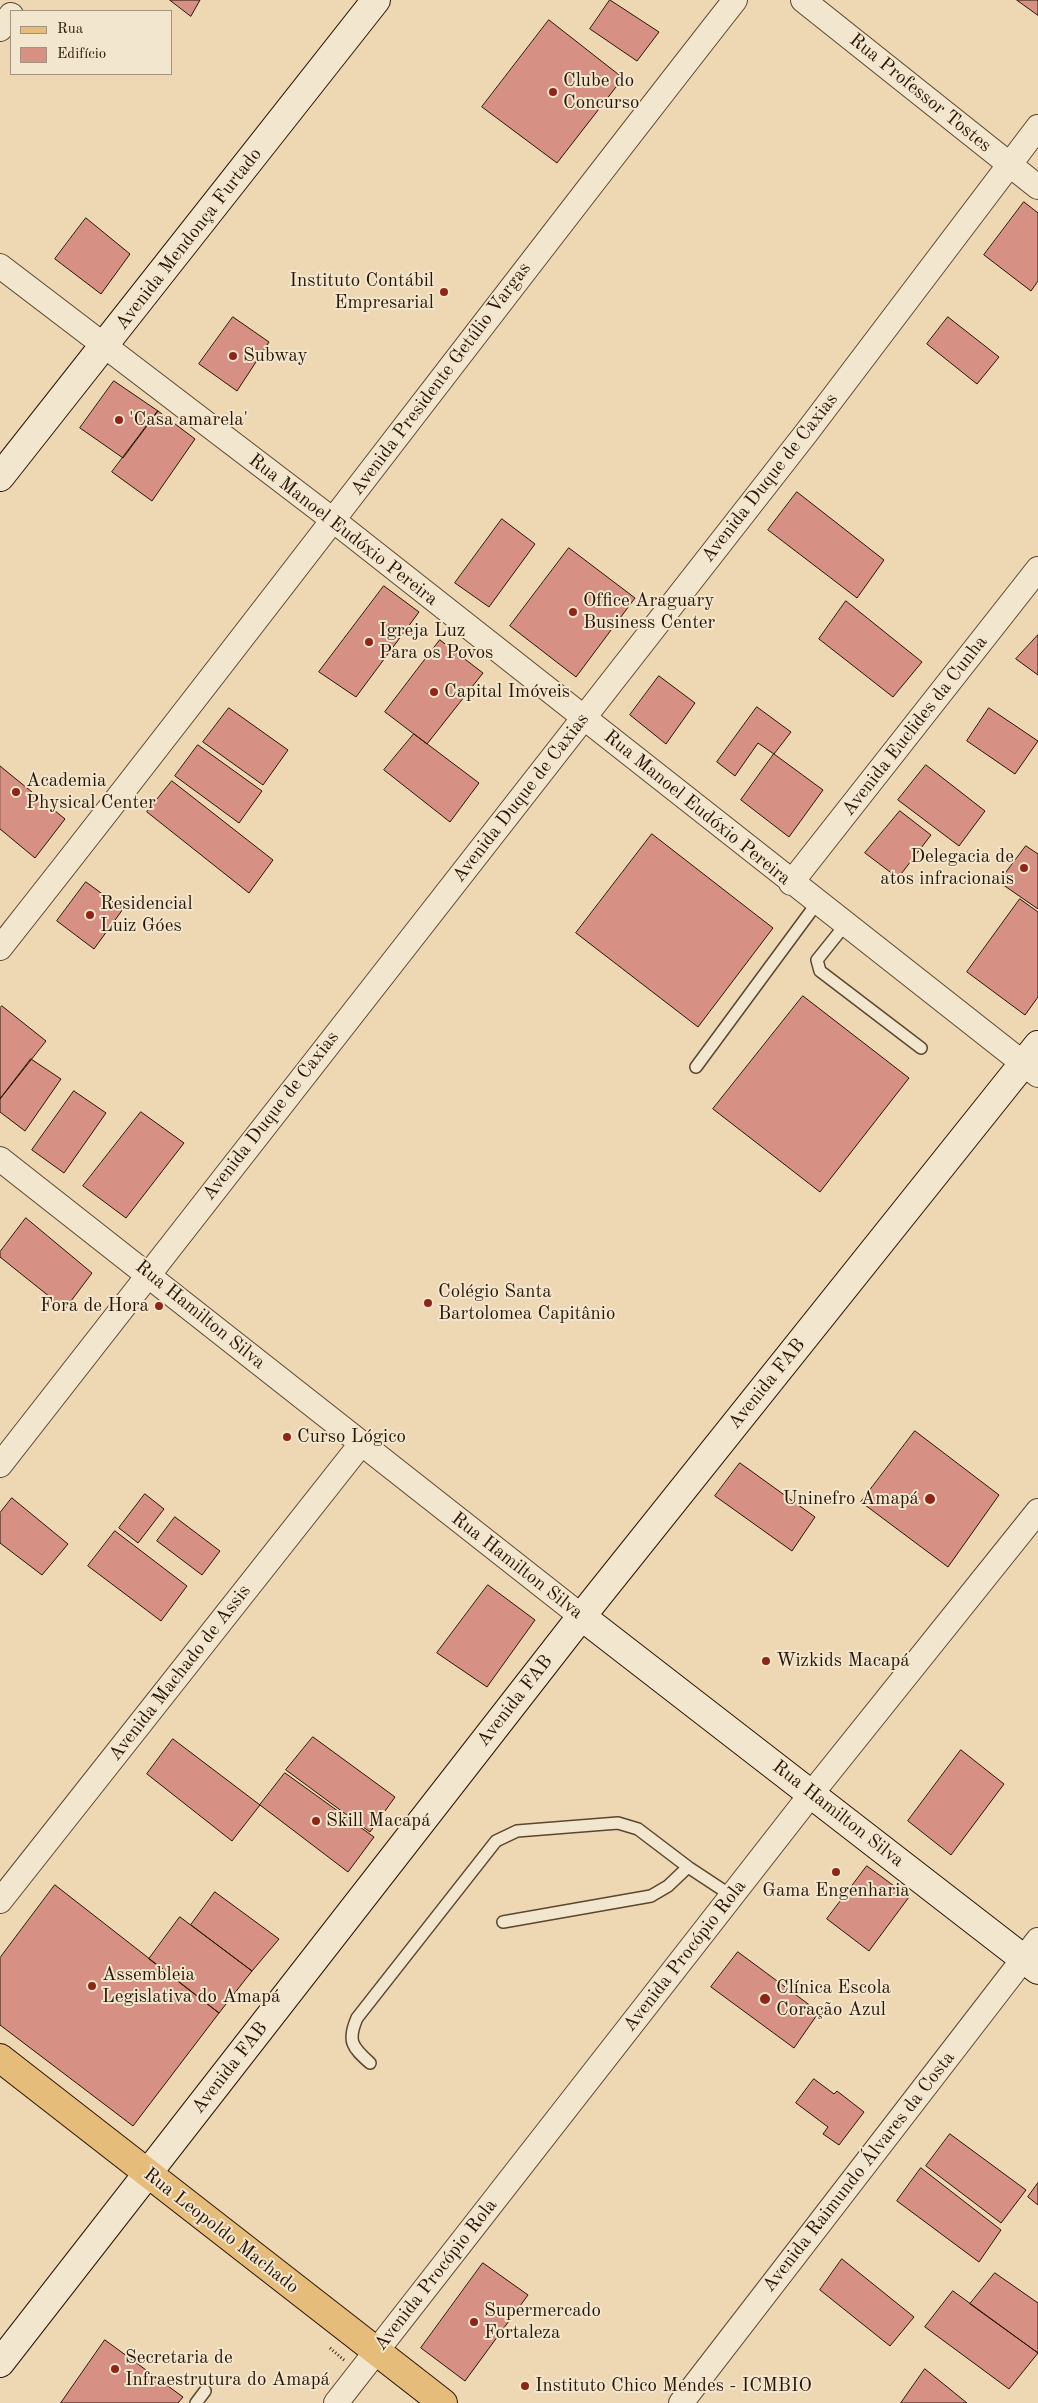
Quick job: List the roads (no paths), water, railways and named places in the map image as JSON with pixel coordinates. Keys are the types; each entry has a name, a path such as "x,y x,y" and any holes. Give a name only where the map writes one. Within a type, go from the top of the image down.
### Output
{"main road":[{"name":"Avenida Mendonça Furtado","path":"0,476 376,0"},
{"name":"Avenida FAB","path":"0,2363 581,1616 1033,1061"},
{"name":"Rua Hamilton Silva","path":"581,1616 812,1793 1033,1956"},
{"name":"Rua Leopoldo Machado","path":"0,2058 443,2403"}],"street":[{"name":"Avenida Presidente Getúlio Vargas","path":"0,948 118,799 542,246 735,0"},
{"name":"Rua Professor Tostes","path":"803,0 1038,187"},
{"path":"0,29 10,15"},
{"name":"Avenida Duque de Caxias","path":"0,1465 807,432 1038,127"},
{"name":"Rua Manoel Eudóxio Pereira","path":"0,266 333,520 845,925 1033,1061"},
{"name":"Avenida Euclides da Cunha","path":"791,883 1038,569"},
{"name":"Rua Hamilton Silva","path":"0,1159 581,1616"},
{"name":"Avenida Machado de Assis","path":"0,1901 361,1444"},
{"name":"Avenida Procópio Rola","path":"336,2403 812,1793 1038,1511"},
{"name":"Avenida Raimundo Álvares da Costa","path":"681,2403 1033,1956"}],"lane":[{"path":"696,1067 817,903"},
{"path":"845,925 817,960 820,971 921,1048"},
{"path":"370,2063 355,2049 351,2033 357,2018 496,1841 517,1831 618,1823 638,1829 732,1896"},
{"path":"503,1922 652,1896 668,1886 688,1866"},
{"path":"196,2403 206,2391"}],"place":[{"name":"Clube do Concurso","path":"553,92"},
{"name":"Instituto Contábil Empresarial","path":"444,292"},
{"name":"Subway","path":"233,356"},
{"name":"'Casa amarela'","path":"119,420"},
{"name":"Office Araguary Business Center","path":"573,612"},
{"name":"Igreja Luz Para os Povos","path":"369,642"},
{"name":"Capital Imóveis","path":"434,692"},
{"name":"Academia Physical Center","path":"16,792"},
{"name":"Delegacia de atos infracionais","path":"1024,868"},
{"name":"Residencial Luiz Góes","path":"90,915"},
{"name":"Colégio Santa Bartolomea Capitânio","path":"428,1303"},
{"name":"Fora de Hora","path":"159,1306"},
{"name":"Curso Lógico","path":"287,1437"},
{"name":"Uninefro Amapá","path":"930,1499"},
{"name":"Wizkids Macapá","path":"766,1661"},
{"name":"Skill Macapá","path":"316,1821"},
{"name":"Gama Engenharia","path":"836,1872"},
{"name":"Assembleia Legislativa do Amapá","path":"92,1986"},
{"name":"Clínica Escola Coração Azul","path":"765,1999"},
{"name":"Supermercado Fortaleza","path":"474,2322"},
{"name":"Secretaria de Infraestrutura do Amapá","path":"115,2369"},
{"name":"Instituto Chico Mendes - ICMBIO","path":"525,2386"}]}
